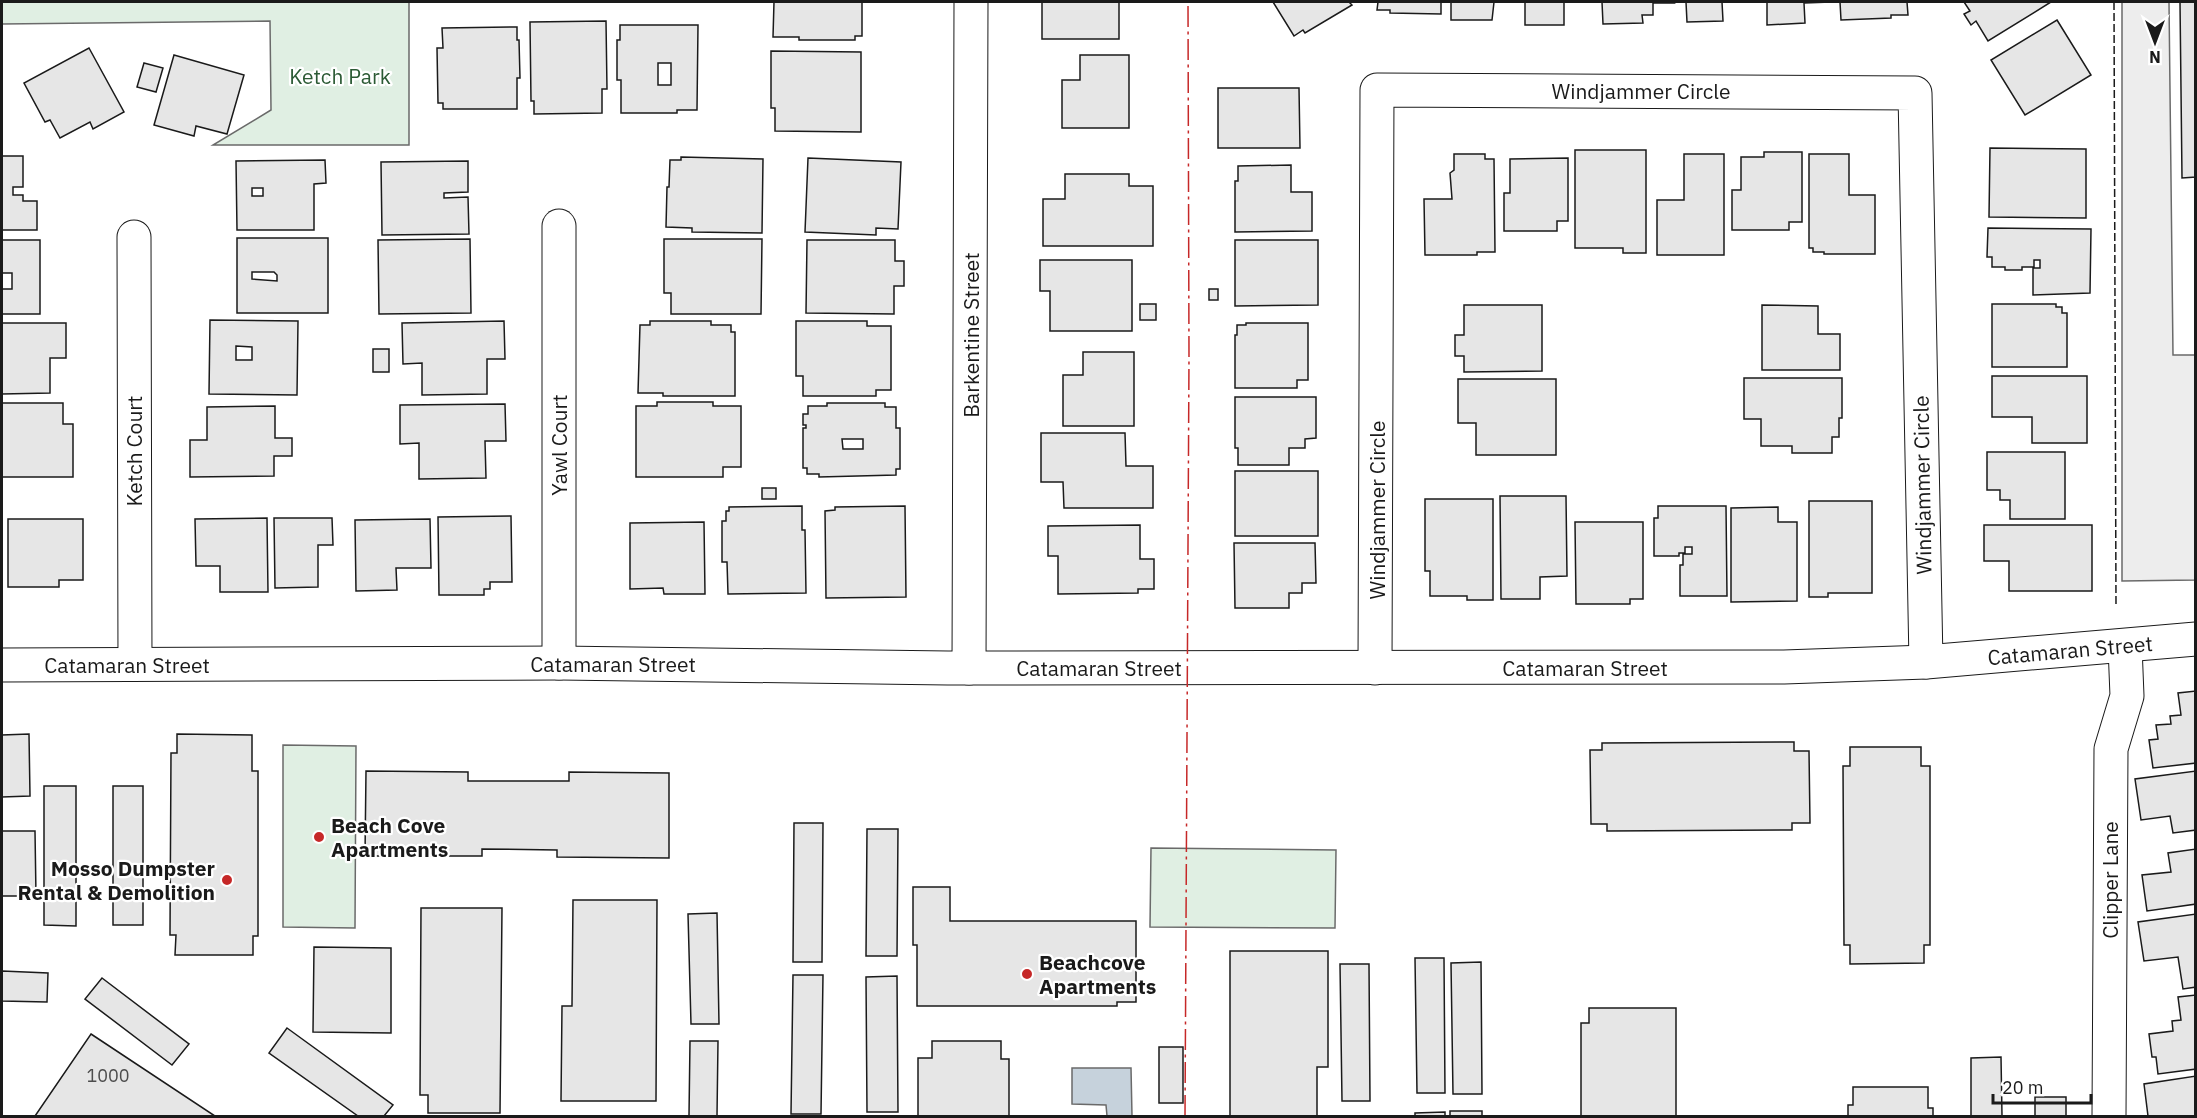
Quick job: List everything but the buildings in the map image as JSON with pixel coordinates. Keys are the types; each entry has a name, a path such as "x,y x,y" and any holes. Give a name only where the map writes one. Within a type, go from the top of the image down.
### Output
{"street":[{"name":"Barkentine Street","path":"969,668 971,2"},
{"name":"Windjammer Circle","path":"1375,668 1377,90 1915,93 1926,662"},
{"name":"Yawl Court","path":"559,226 559,663"},
{"name":"Ketch Court","path":"134,237 135,664"},
{"name":"Catamaran Street","path":"2,665 559,663 969,668 1784,667 1926,662 2196,639"},
{"name":"Clipper Lane","path":"2109,1116 2111,749 2127,696 2126,646"}],"green space":[{"name":"Ketch Park","path":"2,2 409,2 409,145 213,145 271,110 270,21 2,24"},
{"name":"Beach Cove Apartments","path":"283,745 356,746 355,928 283,927"},
{"path":"1151,848 1336,850 1335,928 1150,927"}],"shaded area":[{"path":"2122,2 2169,2 2173,355 2195,355 2195,580 2122,581"},
{"path":"1072,1068 1131,1068 1132,1116 1107,1116 1106,1105 1072,1104"}],"fence":[{"path":"2114,2 2116,605"}],"power":[{"path":"1185,1116 1189,356 1188,2"}],"place":[{"name":"Beach Cove Apartments","path":"319,837"},
{"name":"Mosso Dumpster Rental & Demolition","path":"227,880"},
{"name":"Beachcove Apartments","path":"1027,974"}]}
